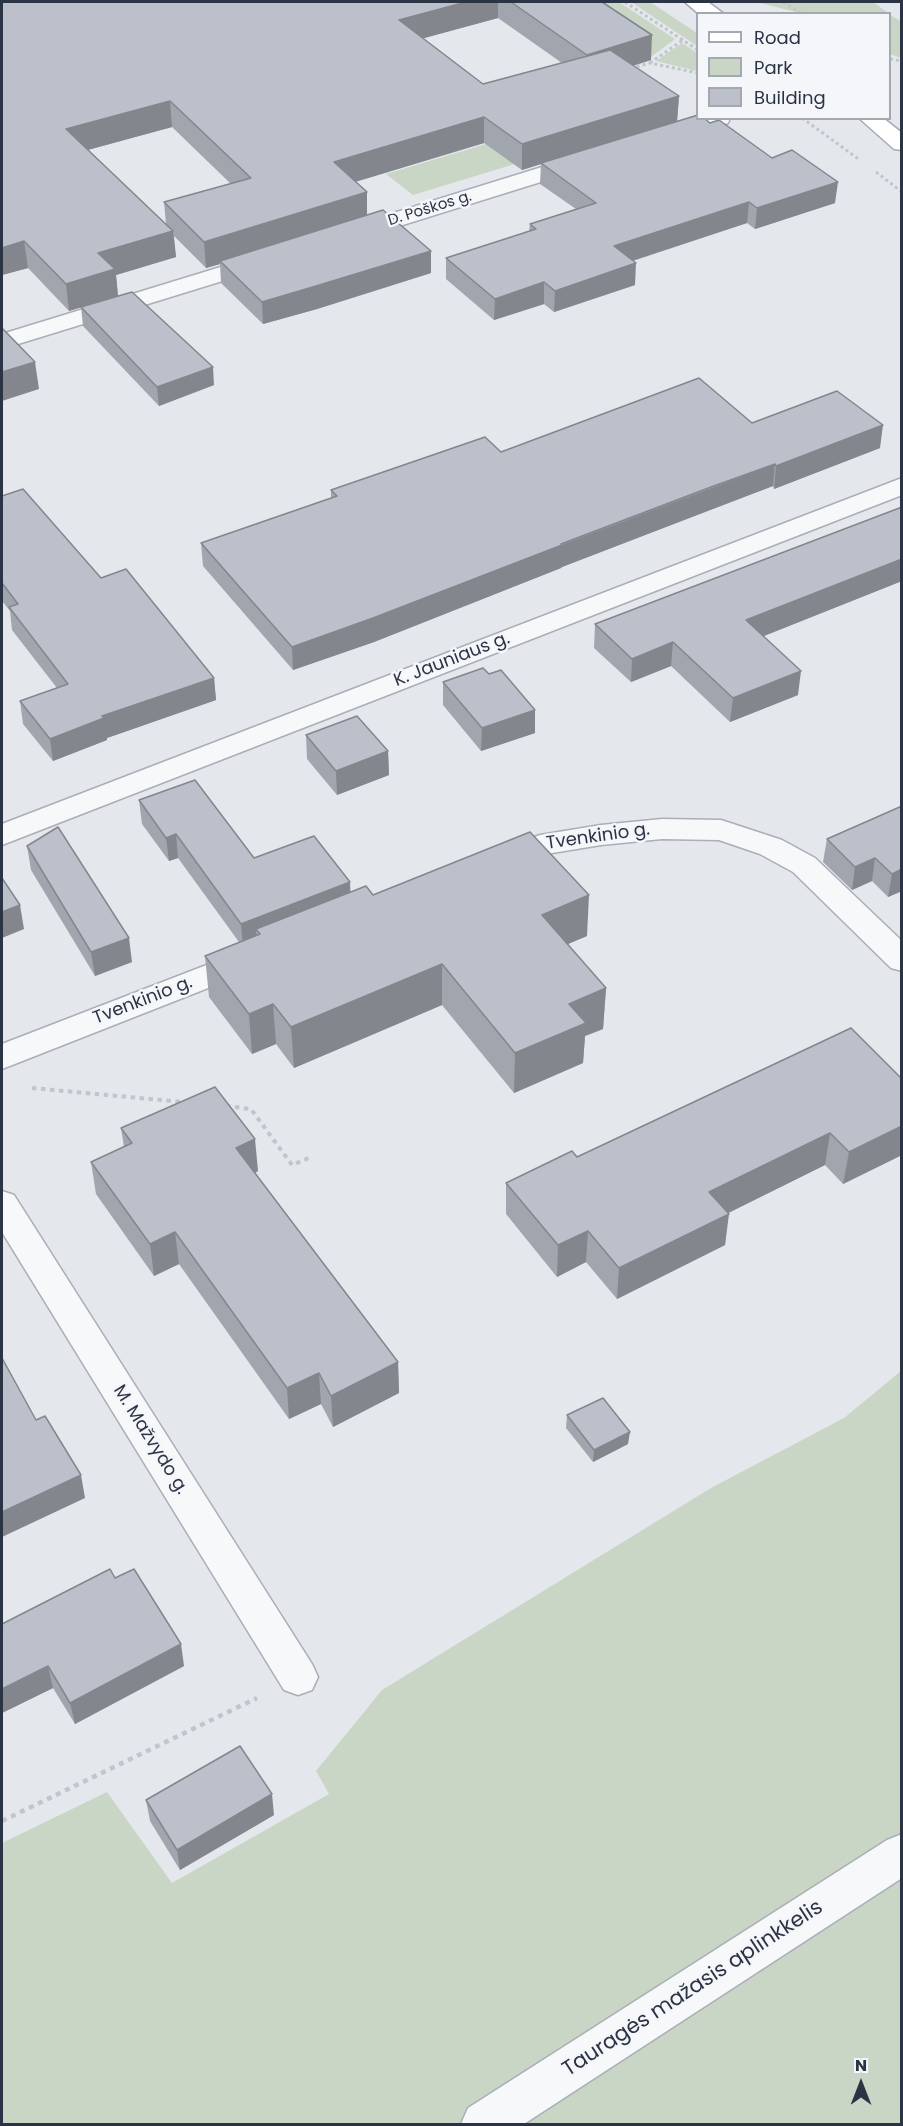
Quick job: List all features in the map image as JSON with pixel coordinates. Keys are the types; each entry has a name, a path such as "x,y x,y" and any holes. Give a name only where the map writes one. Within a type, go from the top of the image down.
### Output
{"main road":[{"path":"695,2 711,12"},
{"path":"872,120 902,144"}],"street":[{"path":"645,142 714,120"},
{"name":"D. Poškos g.","path":"331,240 602,156"},
{"path":"2,342 285,254"},
{"name":"K. Jauniaus g.","path":"2,835 902,486"},
{"name":"Tvenkinio g.","path":"474,871 540,845 662,829 721,830 771,847 804,865 902,960"},
{"name":"Tvenkinio g.","path":"2,1057 276,949"},
{"name":"M. Mažvydo g.","path":"2,1204 298,1677"},
{"name":"Tauragės mažasis aplinkkelis","path":"484,2124 902,1854"}],"path":[{"path":"625,2 696,49"},
{"path":"783,2 800,12"},
{"path":"628,69 650,63 683,40"},
{"path":"650,63 696,74"},
{"path":"805,120 867,165"},
{"path":"875,172 902,192"},
{"path":"25,1087 191,1103"},
{"path":"215,1105 250,1109 292,1165 311,1157"},
{"path":"2,1821 298,1677"}],"green space":[{"path":"569,2 619,2 675,39 651,57"},
{"path":"631,2 650,2 696,32 696,45"},
{"path":"756,2 873,2 887,12 796,12"},
{"path":"891,16 901,21 901,58 891,54"},
{"path":"682,43 696,52 696,71 656,61"},
{"path":"526,132 554,152 413,195 386,174"},
{"path":"901,1371 901,2124 2,2124 2,1843 107,1792 172,1883 329,1794 316,1771 382,1690 711,1488 844,1418"}],"building":[{"path":"2,2 466,2 399,20 483,84 610,50 679,96 522,144 484,117 334,162 367,192 204,242 164,202 251,178 170,101 66,129 173,231 98,253 115,269 66,284 24,241 2,248"},
{"path":"511,2 602,2 652,35 587,55"},
{"path":"696,116 696,120 706,120 710,123 719,120 772,158 792,150 838,182 757,208 749,202 614,246 636,263 555,291 544,282 495,299 446,258 536,229 530,224 596,203 541,163"},
{"path":"383,210 431,251 262,302 220,261"},
{"path":"132,292 213,367 157,387 81,307"},
{"path":"2,328 35,362 2,372"},
{"path":"699,378 752,423 837,391 883,425 776,466 775,464 711,487 373,618 292,647 201,543 337,496 331,490 485,437 501,452"},
{"path":"23,489 101,578 126,569 214,678 102,716 104,718 50,739 20,701 68,684 9,607 18,604 2,583 2,496"},
{"path":"902,507 902,559 746,620 801,671 733,698 673,642 632,659 595,624"},
{"path":"483,668 489,674 501,670 535,710 482,728 443,682"},
{"path":"357,716 388,751 336,771 306,735"},
{"path":"195,780 254,858 314,836 350,882 241,924 176,834 166,838 139,800"},
{"path":"902,806 902,869 892,874 875,858 855,867 827,839"},
{"path":"58,827 129,938 91,952 27,846"},
{"path":"530,832 589,895 542,915 606,988 569,1004 586,1023 515,1053 442,964 291,1027 273,1004 249,1014 205,956 260,934 256,929 366,886 373,895"},
{"path":"2,878 20,905 2,912"},
{"path":"851,1028 902,1079 902,1126 849,1152 830,1133 709,1192 729,1214 619,1268 588,1231 558,1245 506,1183 572,1151 577,1157"},
{"path":"215,1087 255,1139 236,1148 398,1362 331,1396 319,1373 287,1388 175,1232 150,1244 91,1162 132,1143 121,1128"},
{"path":"2,1358 36,1420 45,1416 81,1475 2,1512"},
{"path":"603,1398 630,1432 594,1450 567,1415"},
{"path":"110,1569 115,1578 134,1569 181,1644 70,1703 48,1666 2,1689 2,1624"},
{"path":"240,1746 272,1794 177,1850 146,1800"}]}
